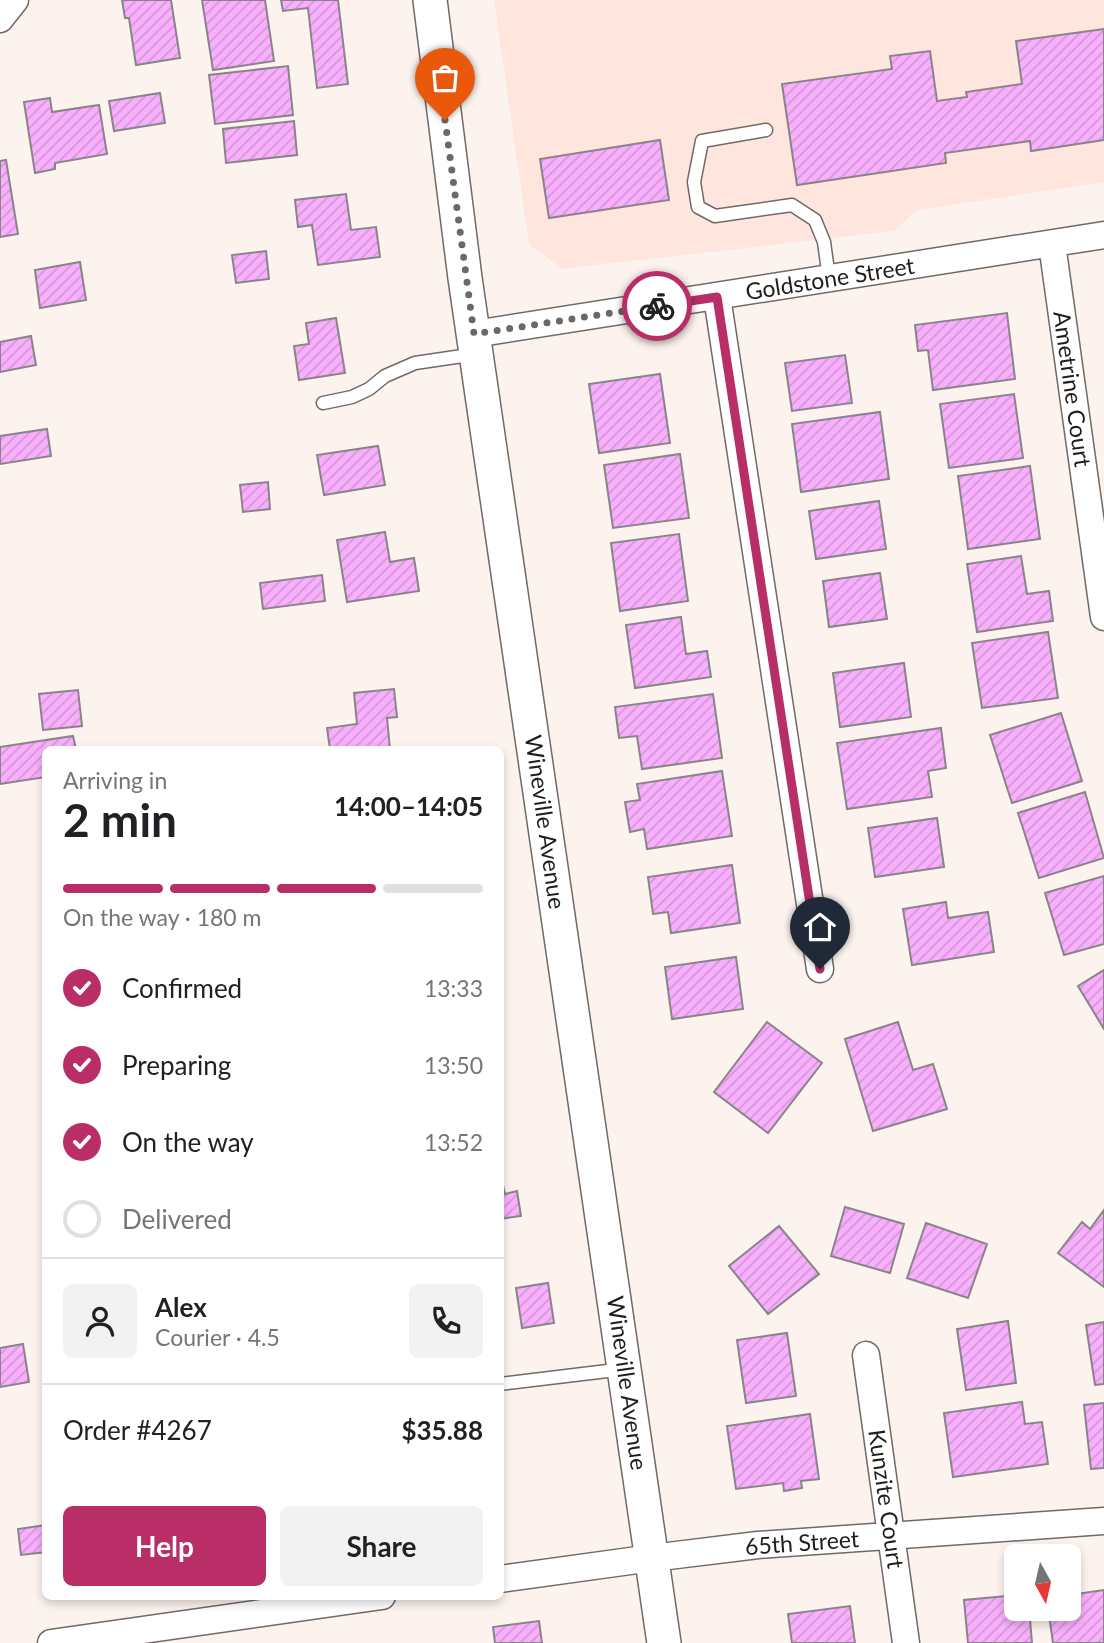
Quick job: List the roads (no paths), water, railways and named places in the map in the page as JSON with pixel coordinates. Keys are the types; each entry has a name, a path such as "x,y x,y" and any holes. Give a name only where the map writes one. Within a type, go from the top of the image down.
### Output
{"street":[{"path":"0,19 15,0"},
{"name":"Wineville Avenue","path":"430,0 475,344 664,1643"},
{"name":"Goldstone Street","path":"475,344 717,297 1104,235"},
{"name":"Ametrine Court","path":"1052,244 1104,617"},
{"path":"717,297 820,969"},
{"name":"Kunzite Court","path":"866,1355 906,1643"},
{"name":"65th Street","path":"504,1578 758,1545 1104,1521"},
{"path":"51,1643 354,1600"}],"lane":[{"path":"766,130 702,141 694,182 698,207 715,216 792,205 815,220 824,242 830,278"},
{"path":"323,403 352,397 369,389 385,376 415,363 475,344"},
{"path":"504,1384 624,1369"}]}
